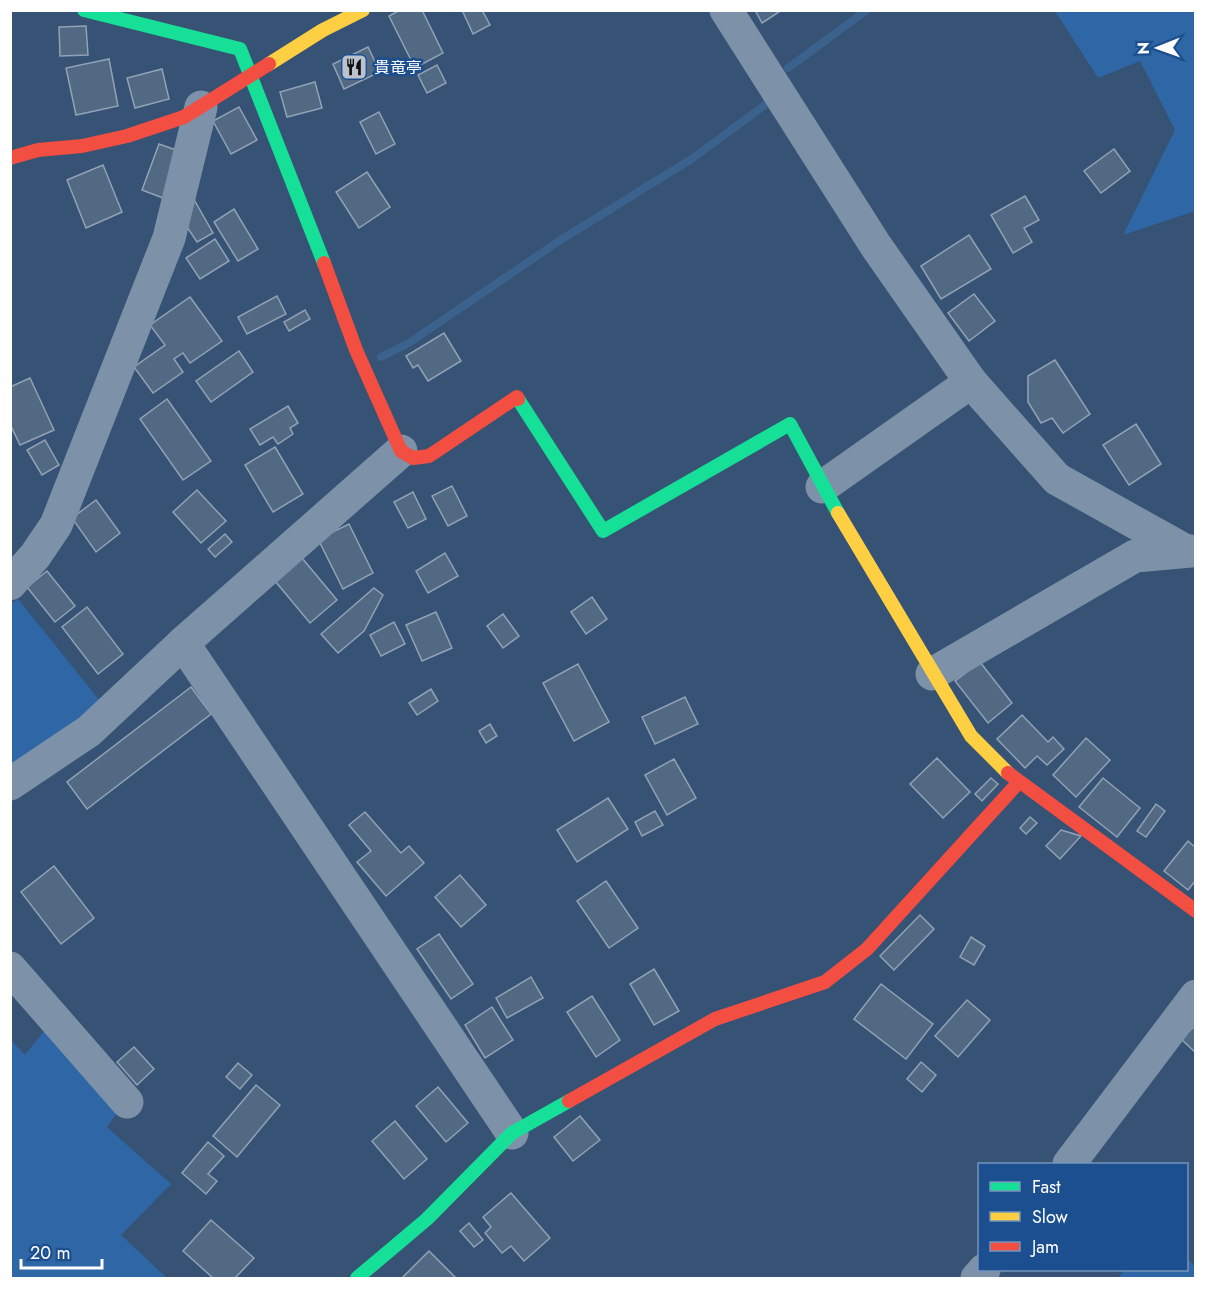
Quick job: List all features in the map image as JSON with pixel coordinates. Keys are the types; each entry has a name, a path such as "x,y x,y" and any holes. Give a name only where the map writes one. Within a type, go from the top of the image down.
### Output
{"street":[{"path":"84,10 140,17 240,49 249,77 308,218 356,350 401,451 413,458 429,456 518,397 603,531 790,424 822,487 971,736 1018,783 1119,853 1196,912"},
{"path":"10,158 38,150 82,146 126,136 184,117 323,30 363,10"},
{"path":"726,10 870,237 971,382 1057,479 1191,551"},
{"path":"10,584 35,556 56,525 168,238 201,106"},
{"path":"822,487 971,382"},
{"path":"10,784 89,731 183,643 401,451"},
{"path":"932,674 1135,556 1191,551"},
{"path":"183,643 512,1133"},
{"path":"357,1278 427,1219 512,1133 715,1019 825,982 867,949 1018,783"},
{"path":"10,968 127,1102"},
{"path":"1070,1163 1196,996"}],"shaded area":[{"path":"1055,11 1195,11 1195,211 1123,235 1175,130 1140,61 1098,78"},
{"path":"18,599 104,706 10,772 10,604"},
{"path":"52,1021 125,1101 107,1127 171,1184 121,1235 167,1278 11,1278 10,1039 25,1055"},
{"path":"1188,1259 1195,1267 1195,1278 1118,1278 1123,1271 1188,1271"}],"building":[{"path":"400,10 422,10 443,53 415,68 389,16"},
{"path":"462,10 482,10 490,25 473,34"},
{"path":"755,10 782,10 762,23"},
{"path":"86,26 88,55 60,56 59,27"},
{"path":"368,47 380,72 344,89 333,64"},
{"path":"109,59 118,106 76,115 66,68"},
{"path":"437,65 446,83 427,93 418,75"},
{"path":"162,69 169,99 135,108 127,78"},
{"path":"315,82 322,108 287,117 280,92"},
{"path":"239,107 257,140 231,154 213,121"},
{"path":"379,112 395,144 376,154 360,122"},
{"path":"159,144 179,151 163,198 142,190"},
{"path":"1114,149 1130,171 1101,193 1084,171"},
{"path":"103,165 122,212 86,228 67,180"},
{"path":"367,172 390,207 359,228 336,192"},
{"path":"192,196 213,233 197,242 185,224"},
{"path":"1025,196 1039,220 1024,228 1032,242 1013,253 991,215"},
{"path":"234,209 258,249 238,261 214,222"},
{"path":"969,235 991,269 941,299 921,266"},
{"path":"215,239 229,261 200,279 186,258"},
{"path":"974,294 995,321 969,341 948,313"},
{"path":"277,296 286,314 247,334 238,317"},
{"path":"190,297 222,341 190,363 183,353 174,359 183,372 153,393 134,367 165,345 150,325"},
{"path":"305,310 310,319 289,331 284,322"},
{"path":"444,333 461,361 428,381 418,365 413,368 406,356"},
{"path":"239,351 253,372 211,402 196,381"},
{"path":"1055,360 1090,414 1063,433 1052,418 1041,423 1028,402 1028,376"},
{"path":"30,378 54,430 20,445 10,424 10,387"},
{"path":"167,399 211,461 183,480 140,419"},
{"path":"288,406 298,423 290,428 293,434 278,444 273,437 260,445 250,429"},
{"path":"1136,424 1161,464 1129,485 1103,445"},
{"path":"45,440 59,465 42,475 27,450"},
{"path":"275,447 303,494 273,512 245,465"},
{"path":"452,486 467,516 448,526 432,496"},
{"path":"197,490 226,521 201,543 173,512"},
{"path":"413,492 426,519 408,528 394,502"},
{"path":"96,500 120,533 96,552 72,518"},
{"path":"349,524 373,573 343,589 318,539"},
{"path":"225,534 232,542 215,557 208,549"},
{"path":"445,553 458,576 428,593 416,571"},
{"path":"302,558 337,600 310,623 275,581"},
{"path":"47,571 75,606 55,622 27,587"},
{"path":"374,588 383,595 364,631 338,653 321,634"},
{"path":"592,597 607,619 586,634 571,612"},
{"path":"87,607 123,654 98,674 62,627"},
{"path":"436,612 452,648 422,661 406,625"},
{"path":"503,614 519,636 503,648 487,626"},
{"path":"394,622 405,644 381,656 370,635"},
{"path":"980,662 1012,703 988,723 955,681"},
{"path":"578,664 609,722 574,741 543,683"},
{"path":"191,687 211,714 87,809 67,782"},
{"path":"431,689 438,701 417,715 409,703"},
{"path":"685,697 698,724 655,744 642,717"},
{"path":"1022,715 1048,742 1053,737 1064,749 1047,765 1037,756 1025,768 997,739"},
{"path":"490,724 497,736 486,743 479,731"},
{"path":"1086,738 1110,760 1076,797 1053,775"},
{"path":"937,758 970,792 943,818 910,784"},
{"path":"674,759 696,798 667,815 645,775"},
{"path":"991,778 998,784 982,801 975,794"},
{"path":"1103,778 1140,808 1117,837 1079,807"},
{"path":"608,798 628,829 577,862 557,830"},
{"path":"1156,804 1165,811 1146,837 1137,831"},
{"path":"655,811 663,825 642,836 635,822"},
{"path":"365,812 401,853 409,846 424,863 386,896 357,862 371,851 349,825"},
{"path":"1030,817 1037,823 1026,834 1020,828"},
{"path":"1061,830 1081,836 1060,859 1046,846"},
{"path":"1188,841 1196,848 1196,880 1188,890 1164,871"},
{"path":"54,866 94,918 61,944 21,892"},
{"path":"460,875 486,905 461,927 435,897"},
{"path":"606,881 638,928 609,948 577,901"},
{"path":"920,915 934,929 894,970 880,956"},
{"path":"439,934 473,984 451,999 417,949"},
{"path":"971,937 985,946 974,965 960,957"},
{"path":"654,969 679,1011 654,1025 630,984"},
{"path":"531,977 543,998 507,1018 496,998"},
{"path":"881,984 933,1024 906,1059 854,1019"},
{"path":"592,996 620,1040 596,1057 567,1012"},
{"path":"967,1000 990,1020 958,1057 935,1036"},
{"path":"492,1007 513,1040 485,1058 465,1025"},
{"path":"1196,1025 1196,1053 1181,1039"},
{"path":"134,1047 154,1069 137,1085 117,1062"},
{"path":"921,1062 936,1075 922,1092 907,1079"},
{"path":"238,1063 252,1075 240,1089 226,1077"},
{"path":"256,1085 280,1105 237,1157 213,1136"},
{"path":"438,1087 468,1123 446,1142 416,1106"},
{"path":"580,1116 600,1140 573,1161 554,1137"},
{"path":"395,1121 427,1159 404,1179 372,1141"},
{"path":"208,1142 224,1156 208,1174 217,1181 206,1194 182,1173"},
{"path":"511,1193 550,1238 524,1261 511,1246 502,1253 485,1233 491,1227 483,1217"},
{"path":"211,1220 254,1258 235,1278 213,1278 183,1251"},
{"path":"469,1223 483,1240 474,1247 460,1231"},
{"path":"429,1251 456,1278 402,1278"}],"waterway":[{"path":"788,68 867,10"},
{"path":"381,357 409,343 559,241 693,158 769,102"}],"traffic: fast":[{"path":"84,10 240,49 324,263"},
{"path":"518,399 603,531 790,424 838,513"},
{"path":"357,1278 427,1219 512,1133 569,1101"}],"traffic: slow":[{"path":"269,64 323,30 363,10"},
{"path":"838,513 971,736 1008,773"}],"traffic: jam":[{"path":"10,158 38,150 82,146 127,136 184,117 269,64"},
{"path":"324,263 356,350 401,451 413,458 429,456 517,397 518,399"},
{"path":"1008,773 1196,911"},
{"path":"569,1101 715,1019 825,982 867,949 1018,783"}],"place":[{"name":"貴竜亭","path":"354,67"}]}
